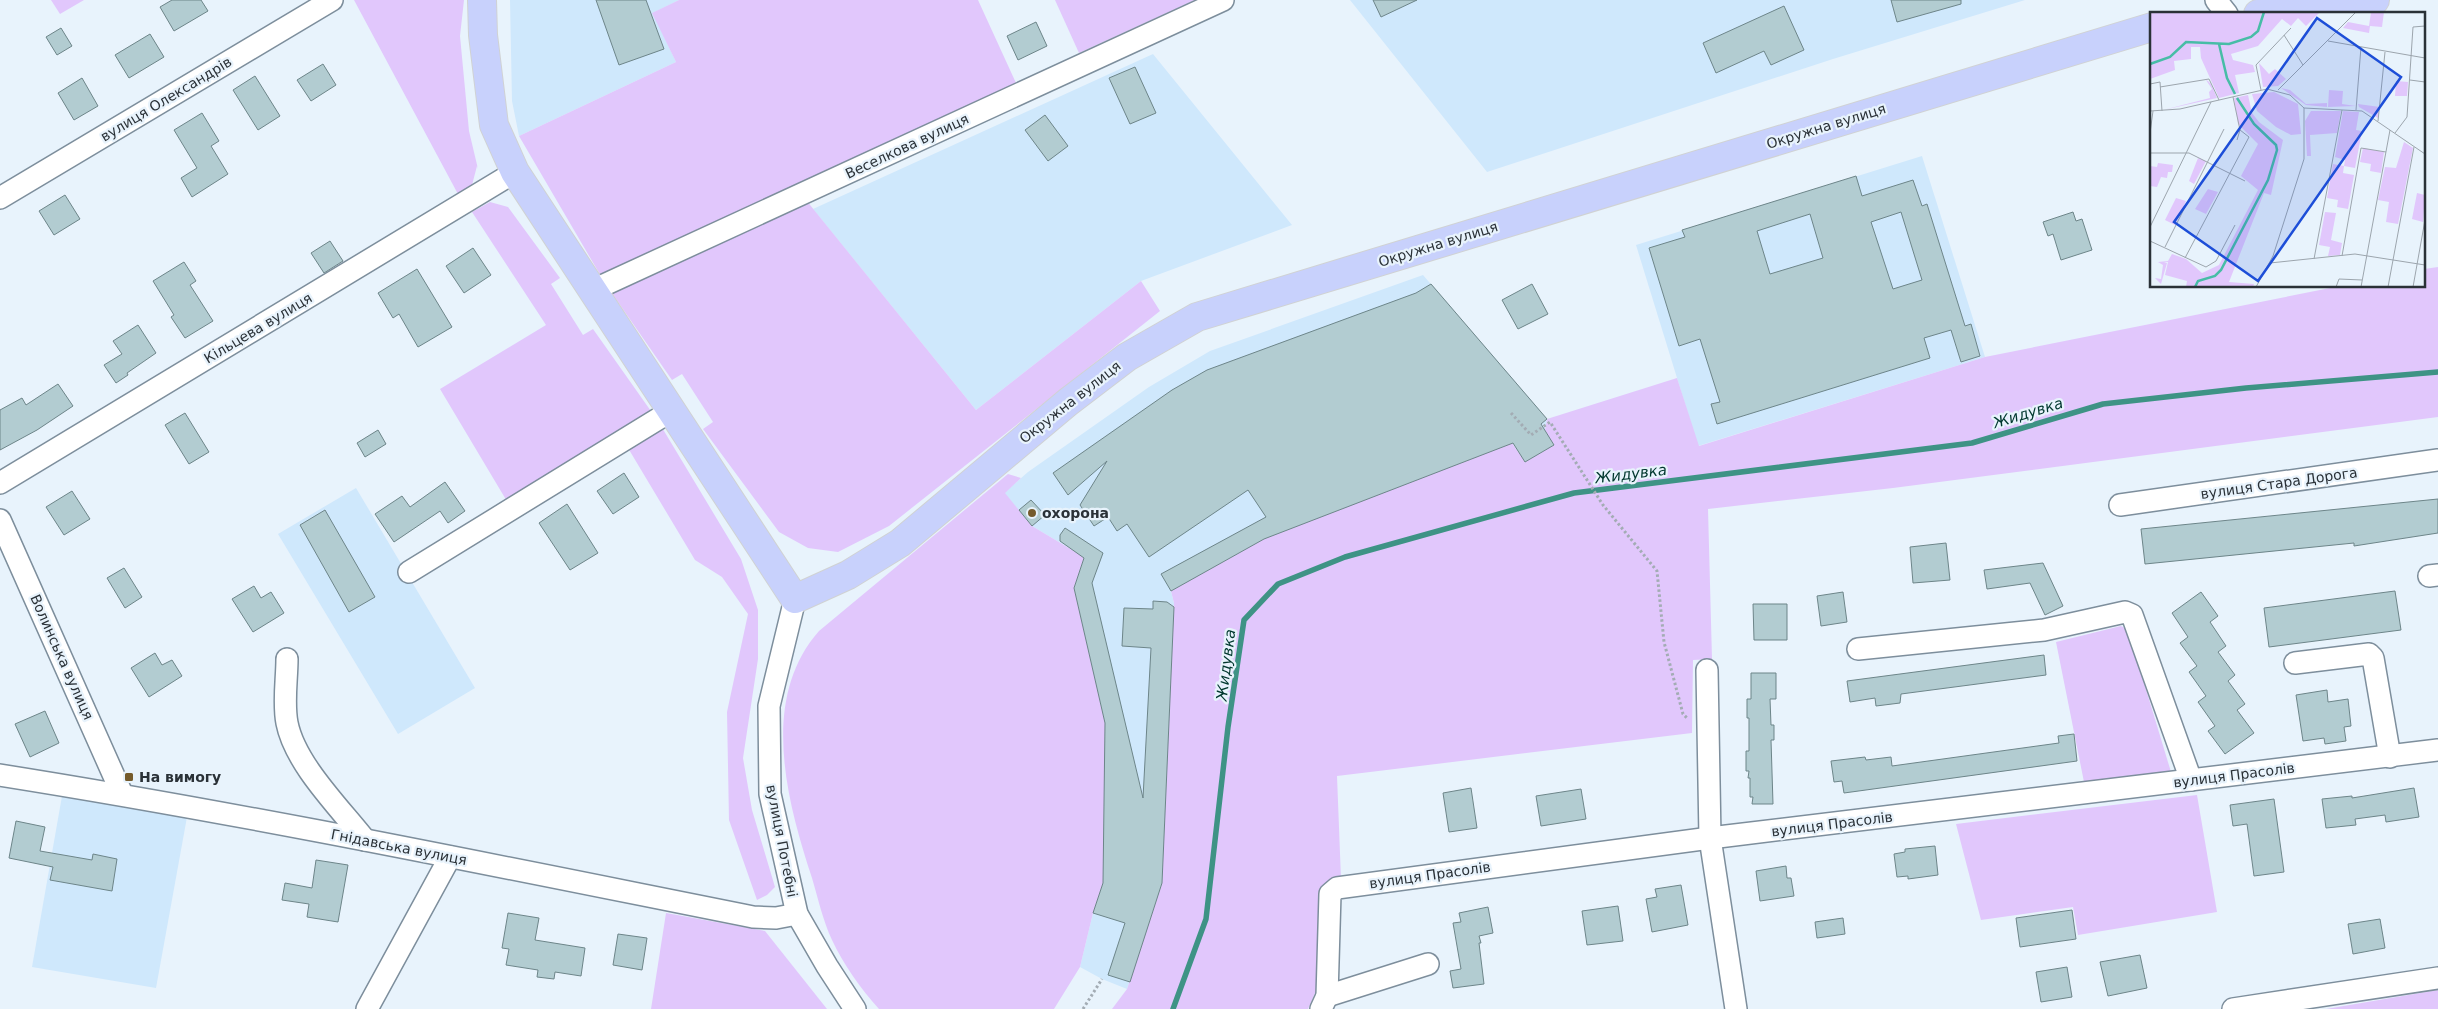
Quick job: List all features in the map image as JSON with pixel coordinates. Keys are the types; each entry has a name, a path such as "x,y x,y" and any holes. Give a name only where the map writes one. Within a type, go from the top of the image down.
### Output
{"main road":[{"path":"482,0 483,35 494,125 515,172 591,291 795,599"},
{"path":"2275,12 2375,0"},
{"name":"Окружна вулиця","path":"795,599 848,575 900,543 1075,396 1127,357 1197,317 2150,28"}],"street":[{"name":"вулиця Олександрів","path":"0,198 332,0"},
{"name":"Веселкова вулиця","path":"591,291 1223,0"},
{"path":"2216,0 2225,12"},
{"name":"Кільцева вулиця","path":"0,483 515,172"},
{"path":"409,572 671,411"},
{"name":"вулиця Стара Дорога","path":"2120,505 2438,460"},
{"name":"Волинська вулиця","path":"0,520 122,794"},
{"name":"вулиця Потебні","path":"795,599 769,706 770,794 797,914 826,966 855,1009"},
{"path":"1858,649 2044,630 2125,612 2132,615 2191,780"},
{"path":"2296,663 2369,654 2373,658 2390,757"},
{"path":"287,658 287,723 294,744 308,767 365,840"},
{"path":"1707,670 1710,838 1736,1009"},
{"name":"вулиця Прасолів","path":"1324,1003 1330,894 1337,888 1710,838 2438,750"},
{"name":"Гнідавська вулиця","path":"0,775 122,794 753,917 776,918 797,914"},
{"path":"367,1009 450,857"},
{"path":"1324,1003 1428,964"},
{"path":"2233,1009 2438,978"}],"path":[{"path":"1511,413 1531,435 1550,422 1603,505 1657,571 1664,642 1683,714 1708,735"},
{"path":"1083,1009 1102,979"}],"shaded area":[{"path":"51,0 84,0 60,14"},
{"path":"354,0 464,0 460,36 469,131 478,169 477,166 472,185 459,196"},
{"path":"510,0 679,0 653,13 676,62 519,136 512,101"},
{"path":"679,0 978,0 1016,83 602,278 519,136 676,62 652,13"},
{"path":"1055,0 1195,0 1079,53"},
{"path":"1350,0 2025,0 1833,59 1487,172"},
{"path":"1153,54 1292,225 1141,281 976,410 813,209"},
{"path":"1922,156 1985,357 1698,446 1636,245"},
{"path":"806,200 976,410 1141,281 1160,311 889,526 838,552 808,548 779,532 703,429 713,422 682,374 672,380 611,292"},
{"path":"490,202 508,207 560,278 551,284 583,335 593,329 653,414 508,503 440,389 546,325 472,212"},
{"path":"2438,267 2438,417 1893,488 1708,509 1712,659 1693,660 1692,733 1337,776 1341,879 1319,984 1308,1009 1112,1009 1127,989 1162,884 1174,603 1171,591 1264,539 1512,443 1525,462 1554,445 1545,430 1547,419 1677,378 1699,446 1985,357 2330,288 2426,288 2426,269"},
{"path":"1423,275 1547,419 1545,430 1554,445 1525,462 1512,443 1264,539 1171,591 1174,603 1162,884 1127,989 1102,979 1080,967 1093,913 1103,882 1105,723 1074,588 1084,557 1032,526 1004,493 1028,472 1149,387 1210,351"},
{"path":"661,426 741,559 758,610 758,659 743,758 752,810 775,887 767,895 757,900 729,820 727,712 748,614 722,577 695,560 628,448"},
{"path":"1008,474 1021,478 1005,493 1032,526 1084,557 1074,588 1105,723 1103,883 1093,913 1080,967 1054,1009 879,1009 853,976 832,940 823,917 794,817 787,784 784,752 784,719 789,688 800,658 819,631"},
{"path":"356,488 475,688 398,734 278,534"},
{"path":"2121,626 2128,630 2171,772 2084,782 2056,642"},
{"path":"2197,795 2217,912 2078,935 2073,907 1981,920 1956,824"},
{"path":"62,796 187,817 156,988 32,967"},
{"path":"666,913 765,931 827,1009 651,1009"},
{"path":"2438,990 2438,1009 2326,1009"}],"building":[{"path":"172,0 201,0 208,11 174,31 160,7"},
{"path":"596,0 646,0 664,49 619,65"},
{"path":"1373,0 1417,0 1381,17"},
{"path":"1891,0 1961,0 1961,4 1897,22"},
{"path":"1784,6 1804,50 1771,65 1764,51 1716,73 1703,43"},
{"path":"1036,22 1047,46 1018,60 1007,36"},
{"path":"61,28 72,46 57,55 46,37"},
{"path":"150,34 164,57 129,78 115,55"},
{"path":"323,64 336,85 311,101 297,80"},
{"path":"1135,67 1156,113 1130,124 1109,78"},
{"path":"255,76 280,116 258,130 233,90"},
{"path":"82,78 98,106 74,120 58,93"},
{"path":"202,113 219,141 211,146 228,174 192,197 181,178 197,168 174,130"},
{"path":"1045,115 1068,146 1048,161 1025,130"},
{"path":"1856,176 1862,196 1913,180 1922,206 1927,204 1965,326 1971,324 1980,356 1961,362 1951,330 1924,338 1930,358 1717,424 1711,404 1720,402 1700,339 1679,346 1649,248 1685,237 1682,230","holes":["1901,212 1922,280 1893,289 1871,222","1810,214 1823,258 1770,274 1757,231"]},
{"path":"65,195 80,219 54,235 39,211"},
{"path":"2073,212 2076,221 2082,219 2092,250 2061,260 2053,234 2048,236 2043,222"},
{"path":"330,241 343,261 324,273 311,253"},
{"path":"473,248 491,275 464,293 446,266"},
{"path":"184,262 196,281 190,285 213,321 185,338 171,317 174,315 153,281"},
{"path":"417,269 452,327 418,347 399,314 393,318 378,293"},
{"path":"1431,284 1547,419 1541,424 1554,445 1525,462 1513,443 1264,539 1171,591 1161,574 1266,517 1248,490 1149,557 1127,524 1117,531 1108,517 1094,526 1080,505 1107,461 1068,495 1053,473 1172,390 1207,370 1416,293"},
{"path":"1532,284 1548,314 1518,329 1502,300"},
{"path":"138,325 156,353 116,383 104,365 122,354 113,341"},
{"path":"58,384 73,406 37,430 0,450 0,410 22,398 26,405"},
{"path":"185,413 209,452 189,464 165,425"},
{"path":"378,430 386,444 365,457 357,443"},
{"path":"624,473 639,497 613,514 597,491"},
{"path":"445,482 465,511 448,523 440,511 394,542 375,514 402,496 410,507"},
{"path":"72,491 90,519 64,535 46,507"},
{"path":"2438,499 2438,533 2354,546 2354,543 2145,564 2141,529"},
{"name":"охорона","path":"1031,500 1045,515 1032,526 1019,510"},
{"path":"567,504 598,553 570,570 539,523"},
{"path":"325,510 375,597 349,612 300,525"},
{"path":"1065,528 1103,553 1092,583 1143,798 1151,648 1122,646 1124,608 1153,609 1153,601 1167,602 1174,607 1162,883 1130,982 1108,975 1125,923 1093,913 1103,883 1105,723 1074,588 1084,558 1060,541 1060,535"},
{"path":"1946,543 1950,580 1913,583 1910,547"},
{"path":"2043,563 2063,606 2045,615 2030,583 1987,589 1984,570"},
{"path":"124,568 142,597 125,608 107,578"},
{"path":"254,586 261,598 271,592 284,613 253,632 232,599"},
{"path":"2395,591 2401,630 2269,647 2264,608"},
{"path":"1843,592 1847,622 1821,626 1817,596"},
{"path":"2201,592 2218,616 2210,622 2226,646 2218,652 2235,675 2228,681 2245,704 2237,710 2254,733 2225,754 2208,731 2215,726 2198,702 2206,696 2189,672 2197,666 2180,643 2188,637 2172,613"},
{"path":"1753,604 1787,604 1787,640 1754,640"},
{"path":"155,653 162,665 172,660 182,676 149,697 131,668"},
{"path":"2044,655 2046,675 1901,694 1900,703 1876,706 1875,698 1850,702 1847,681"},
{"path":"1751,673 1776,673 1776,699 1770,699 1771,725 1774,725 1774,740 1771,740 1773,804 1752,804 1753,797 1750,797 1749,771 1746,771 1746,751 1749,751 1747,699 1751,699"},
{"path":"2327,690 2328,702 2348,699 2351,726 2344,727 2346,741 2325,744 2324,738 2303,741 2296,695"},
{"path":"45,711 59,743 30,757 15,724"},
{"path":"2074,734 2077,761 1844,793 1842,781 1834,782 1831,761 1865,757 1866,760 1891,757 1892,766 2059,743 2058,736"},
{"path":"1471,788 1477,828 1449,832 1443,793"},
{"path":"2414,788 2419,817 2386,822 2385,815 2355,819 2356,825 2326,828 2322,799 2352,796 2352,798"},
{"path":"1581,789 1586,819 1541,826 1536,796"},
{"path":"2274,799 2284,872 2254,876 2247,824 2233,826 2230,805"},
{"path":"16,821 45,827 40,851 92,860 93,854 117,859 112,891 50,880 53,867 9,858"},
{"path":"1935,846 1938,875 1908,879 1908,876 1897,877 1894,854 1905,852 1905,849"},
{"path":"316,860 348,865 338,922 307,917 309,904 282,900 285,883 312,888"},
{"path":"1786,866 1787,878 1791,878 1794,896 1760,901 1756,871"},
{"path":"1681,885 1688,925 1652,932 1646,899 1657,897 1655,889"},
{"path":"1618,906 1623,941 1587,945 1582,911"},
{"path":"1488,907 1493,933 1479,936 1484,984 1453,988 1450,971 1461,969 1453,923 1461,922 1459,913"},
{"path":"2072,910 2076,939 2020,947 2016,918"},
{"path":"508,913 539,918 535,940 585,948 581,976 555,972 554,979 537,977 538,970 506,965 509,949 502,948"},
{"path":"1843,918 1845,934 1817,938 1815,922"},
{"path":"2380,919 2385,948 2353,954 2348,924"},
{"path":"618,934 647,938 642,970 613,965"},
{"path":"2140,955 2147,988 2108,996 2100,962"},
{"path":"2067,967 2072,997 2041,1002 2036,972"}],"waterway":[{"name":"Жидувка","path":"1173,1009 1206,919 1228,727 1244,620 1278,584 1345,557 1574,493 1972,443 2103,404 2246,388 2438,372"}],"place":[{"name":"охорона","path":"1032,513"},
{"name":"На вимогу","path":"129,777"}]}
